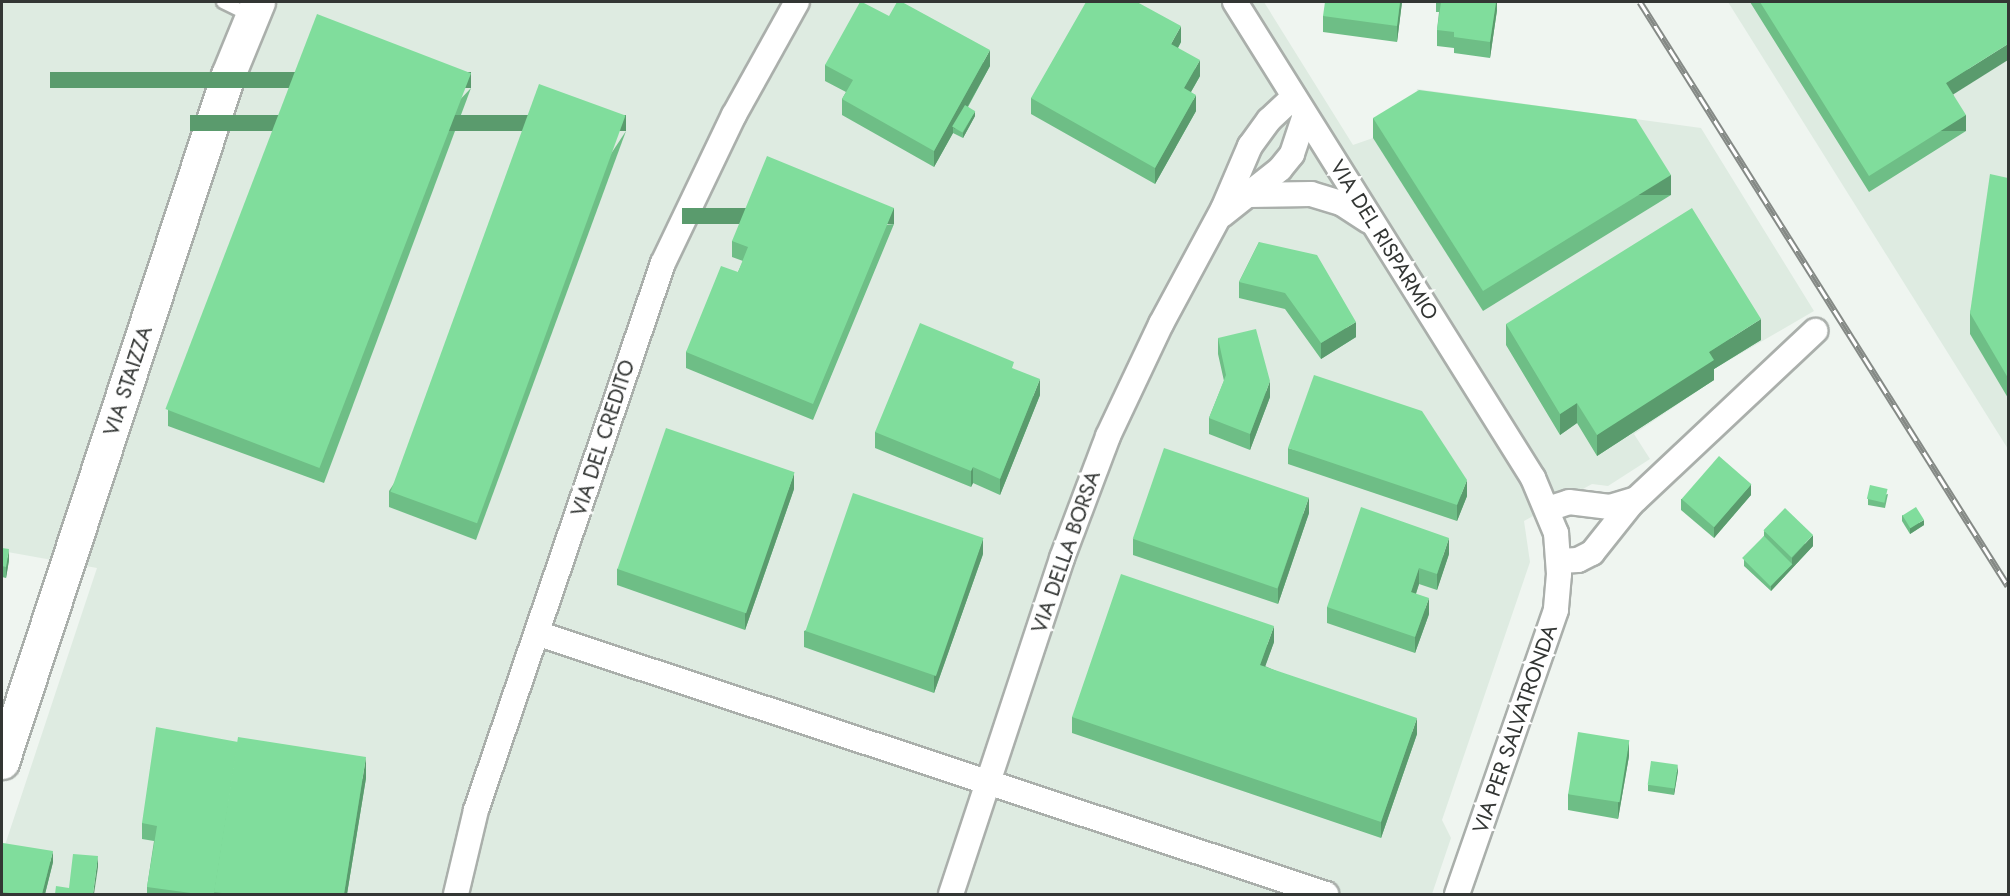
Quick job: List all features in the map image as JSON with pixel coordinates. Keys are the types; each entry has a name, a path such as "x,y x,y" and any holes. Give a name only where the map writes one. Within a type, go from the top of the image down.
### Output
{"street":[{"name":"VIA DEL CREDITO","path":"456,894 476,810 539,634 663,263 734,115 797,2"},
{"name":"VIA DEL RISPARMIO","path":"1235,2 1533,477"},
{"name":"VIA STAIZZA","path":"2,760 244,6"},
{"name":"VIA DELLA BORSA","path":"1216,224 1231,206 1267,183 1289,159 1300,106"},
{"name":"VIA DELLA BORSA","path":"951,894 1093,472 1140,366 1216,224 1250,146 1269,120 1300,106"},
{"path":"1248,196 1296,192 1318,195 1359,213 1379,231"},
{"path":"1559,561 1578,560 1592,553 1618,517 1815,331"},
{"name":"VIA PER SALVATRONDA","path":"1457,894 1552,624 1559,561 1556,533 1533,477"},
{"path":"1548,509 1569,502 1620,505 1641,496"},
{"path":"539,634 1326,894"}],"shaded area":[{"path":"2,2 1264,2 1353,145 1373,138 1414,113 1417,89 1701,128 1814,311 1709,372 1714,380 1634,434 1650,459 1608,486 1592,484 1524,521 1530,562 1442,820 1451,838 1432,894 4,894 5,845 97,568 2,551"},
{"path":"1728,2 2008,2 2008,449"}],"building":[{"path":"860,2 889,16 897,2 902,2 990,50 934,151 842,99 853,80 825,65"},
{"path":"1086,2 1137,2 1181,26 1171,44 1200,60 1184,88 1196,95 1155,168 1031,98"},
{"path":"1325,2 1400,2 1397,26 1323,16"},
{"path":"1441,2 1496,2 1490,42 1454,37 1454,32 1437,30"},
{"path":"1760,2 2008,2 2008,44 1946,83 1966,115 1869,176"},
{"path":"317,14 471,73 319,468 165,409"},
{"path":"539,84 625,115 477,523 391,492"},
{"path":"1419,90 1636,119 1671,175 1483,291 1373,118"},
{"path":"965,105 975,111 962,133 952,126"},
{"path":"767,156 894,208 813,404 686,352 721,266 738,272 748,247 732,241"},
{"path":"1990,174 2008,178 2008,378 1970,313"},
{"path":"1692,208 1761,319 1709,352 1714,360 1597,435 1577,403 1560,414 1506,324"},
{"path":"1259,242 1317,255 1356,322 1321,343 1285,293 1239,282"},
{"path":"920,323 1014,362 1012,368 1040,379 1000,479 973,467 971,471 875,432"},
{"path":"1256,329 1270,381 1250,434 1209,418 1226,375 1218,338"},
{"path":"1314,375 1422,411 1467,480 1457,505 1288,448"},
{"path":"666,428 795,472 746,613 617,569"},
{"path":"1164,448 1309,498 1277,589 1133,539"},
{"path":"1719,456 1751,484 1714,527 1682,499"},
{"path":"1870,485 1888,489 1884,503 1867,499"},
{"path":"853,493 983,538 936,676 805,631"},
{"path":"1361,507 1449,538 1437,574 1419,568 1411,592 1429,598 1415,637 1327,607"},
{"path":"1916,507 1924,520 1910,528 1902,515"},
{"path":"1785,508 1813,535 1792,557 1763,530"},
{"path":"1764,536 1792,564 1770,586 1742,558"},
{"path":"2,548 9,549 6,567 2,566"},
{"path":"1121,574 1274,626 1260,665 1417,718 1381,822 1072,717"},
{"path":"156,727 238,742 214,894 147,887 157,826 142,823"},
{"path":"1578,732 1629,740 1620,802 1568,794"},
{"path":"238,737 366,757 344,894 214,892"},
{"path":"1651,761 1678,765 1674,789 1648,785"},
{"path":"3,843 53,851 42,894 2,892"},
{"path":"73,854 98,856 93,894 55,894 56,886 69,888"}],"railway":[{"path":"1640,2 2008,586"}]}
